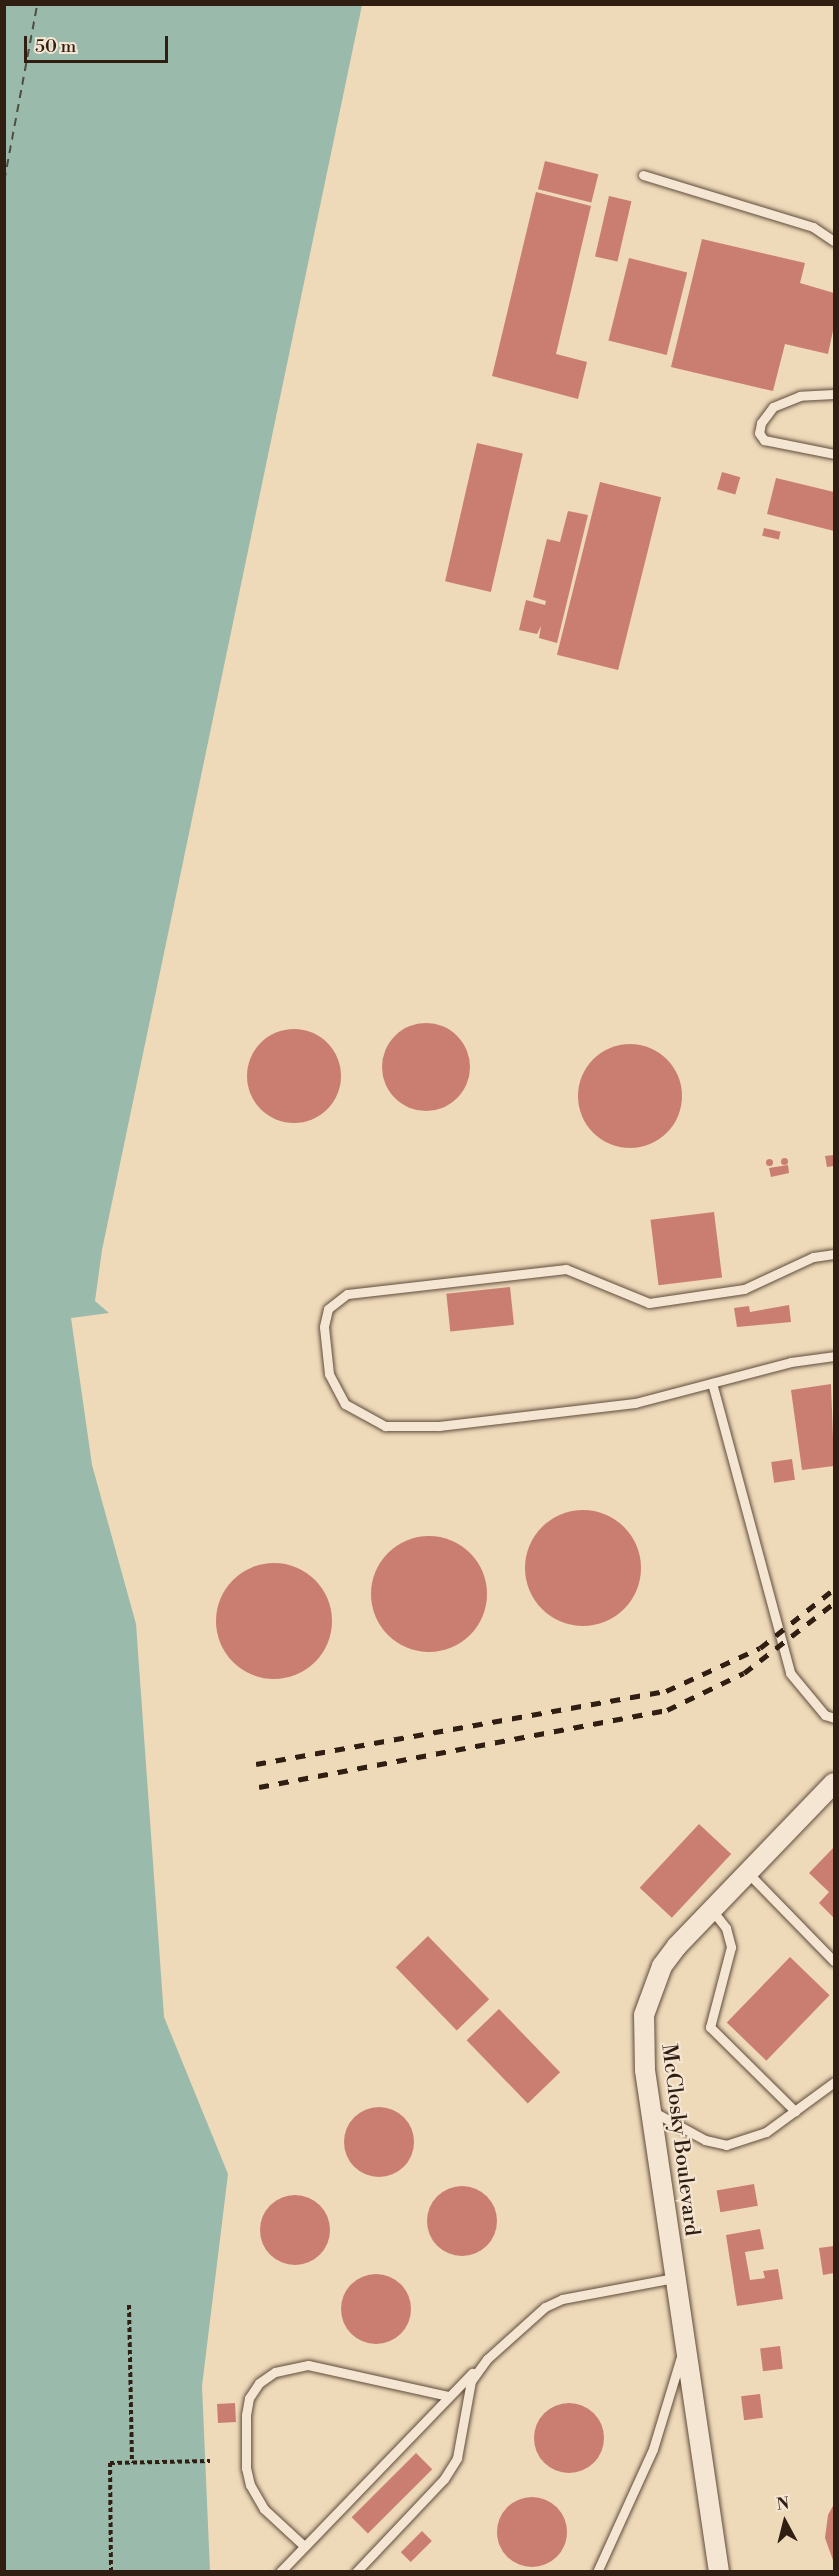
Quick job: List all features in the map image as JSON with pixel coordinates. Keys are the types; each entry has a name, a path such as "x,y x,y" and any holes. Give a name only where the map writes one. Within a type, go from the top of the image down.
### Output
{"street":[{"name":"McClosky Boulevard","path":"719,2571 650,2110 643,2043 644,2014 662,1966 712,1910 834,1783"}],"lane":[{"path":"643,175 813,227 834,241"},
{"path":"834,394 800,396 773,407 761,423 759,433 764,440 834,454"},
{"path":"834,1254 813,1257 744,1289 649,1303 566,1269 347,1294 328,1310 324,1327 329,1374 345,1404 385,1426 439,1425 635,1403 791,1362 834,1356"},
{"path":"712,1383 789,1673 825,1715 834,1718"},
{"path":"748,1874 834,1961"},
{"path":"712,1910 726,1928 730,1947 710,2027 795,2111"},
{"path":"650,2110 705,2140 726,2145 766,2132 834,2082"},
{"path":"280,2571 448,2396 545,2307 562,2299 674,2278"},
{"path":"597,2571 613,2544 653,2449 684,2346"},
{"path":"356,2571 444,2479 457,2458 471,2381 486,2359"},
{"path":"303,2546 264,2509 250,2485 246,2468 246,2415 249,2398 259,2383 275,2372 308,2365 448,2396"}],"path":[{"path":"129,2305 132,2463"},
{"path":"111,2571 110,2463 210,2461"}],"shaded area":[{"path":"5,4 362,5 102,1250 95,1301 109,1313 71,1318 92,1465 136,1624 164,2017 228,2174 202,2386 210,2571 5,2571"}],"building":[{"path":"545,161 598,174 591,202 538,189"},
{"path":"536,192 591,206 556,354 587,362 578,399 492,376"},
{"path":"609,196 631,201 617,262 595,256"},
{"path":"702,239 805,263 800,283 834,293 834,326 828,354 785,344 773,391 671,367"},
{"path":"629,258 687,273 667,355 608,340"},
{"path":"477,443 523,454 491,592 445,581"},
{"path":"722,472 740,477 735,495 717,489"},
{"path":"776,478 834,492 834,531 767,514"},
{"path":"600,482 661,497 618,670 557,655"},
{"path":"568,511 588,515 557,643 539,638 541,626 537,634 519,630 526,600 545,605 546,601 533,597 547,539 560,542"},
{"path":"764,528 781,532 779,540 762,536"},
{"path":"426,1023 443,1027 457,1036 466,1050 470,1067 466,1084 457,1098 443,1107 426,1111 409,1107 395,1098 386,1084 382,1067 386,1050 395,1036 409,1027"},
{"path":"294,1029 312,1032 327,1043 338,1058 341,1076 338,1094 327,1109 312,1120 294,1123 276,1120 261,1109 250,1094 247,1076 250,1058 261,1043 276,1032"},
{"path":"630,1044 650,1048 667,1059 678,1076 682,1096 678,1116 667,1133 650,1144 630,1148 610,1144 593,1133 582,1116 578,1096 582,1076 593,1059 610,1048"},
{"path":"834,1155 834,1166 827,1167 825,1156"},
{"path":"784,1157 788,1161 784,1165 780,1161"},
{"path":"769,1158 773,1162 769,1166 765,1162"},
{"path":"788,1165 789,1173 771,1177 769,1168"},
{"path":"714,1212 722,1278 659,1285 650,1220"},
{"path":"510,1287 514,1325 450,1331 446,1294"},
{"path":"789,1305 791,1322 737,1327 734,1308 749,1306 750,1312"},
{"path":"831,1384 834,1466 802,1470 791,1390"},
{"path":"792,1459 795,1480 774,1483 771,1462"},
{"path":"583,1510 605,1514 624,1527 637,1546 641,1568 637,1590 624,1609 605,1622 583,1626 561,1622 542,1609 529,1590 525,1568 529,1546 542,1527 561,1514"},
{"path":"429,1536 451,1540 470,1553 483,1572 487,1594 483,1616 470,1635 451,1648 429,1652 407,1648 388,1635 375,1616 371,1594 375,1572 388,1553 407,1540"},
{"path":"274,1563 296,1567 315,1580 328,1599 332,1621 328,1643 315,1662 296,1675 274,1679 252,1675 233,1662 220,1643 216,1621 220,1599 233,1580 252,1567"},
{"path":"699,1824 731,1854 672,1918 640,1888"},
{"path":"834,1847 834,1918 819,1903 829,1892 809,1873"},
{"path":"428,1936 489,1999 457,2031 396,1967"},
{"path":"790,1957 830,1995 766,2061 727,2022"},
{"path":"499,2009 560,2072 528,2104 467,2040"},
{"path":"372,2107 386,2107 399,2113 408,2122 414,2135 412,2155 404,2167 386,2177 372,2177 359,2171 350,2162 344,2149 344,2135 350,2122 359,2113"},
{"path":"754,2184 758,2206 720,2212 717,2191"},
{"path":"455,2186 469,2186 482,2192 491,2201 497,2214 495,2234 487,2246 469,2256 455,2256 442,2250 433,2241 427,2228 427,2214 433,2201 442,2192"},
{"path":"288,2195 302,2195 315,2201 324,2210 330,2223 328,2243 320,2255 302,2265 288,2265 275,2259 266,2250 260,2237 260,2223 266,2210 275,2201"},
{"path":"760,2229 764,2249 745,2252 750,2280 765,2278 763,2271 778,2269 783,2299 737,2306 726,2235"},
{"path":"834,2246 834,2273 823,2275 819,2248"},
{"path":"376,2274 389,2277 401,2284 408,2296 411,2309 408,2322 401,2334 389,2341 376,2344 363,2341 351,2334 344,2322 341,2309 344,2296 351,2284 363,2277"},
{"path":"780,2346 783,2369 763,2371 760,2348"},
{"path":"760,2394 763,2418 744,2420 741,2396"},
{"path":"235,2403 236,2422 218,2423 217,2404"},
{"path":"569,2403 582,2406 594,2413 601,2425 604,2438 601,2451 594,2463 582,2470 569,2473 556,2470 544,2463 537,2451 534,2438 537,2425 544,2413 556,2406"},
{"path":"416,2453 432,2469 368,2534 352,2517"},
{"path":"525,2497 539,2497 552,2503 561,2512 567,2525 565,2545 557,2557 539,2567 525,2567 512,2561 503,2552 497,2539 497,2525 503,2512 512,2503"},
{"path":"834,2504 834,2563 825,2538 828,2515"},
{"path":"422,2531 432,2541 411,2562 401,2552"}],"ferry route":[{"path":"4,181 37,4"}],"railway":[{"path":"256,1764 666,1691 760,1648 834,1589"},
{"path":"259,1787 667,1710 744,1673 834,1603"}]}
